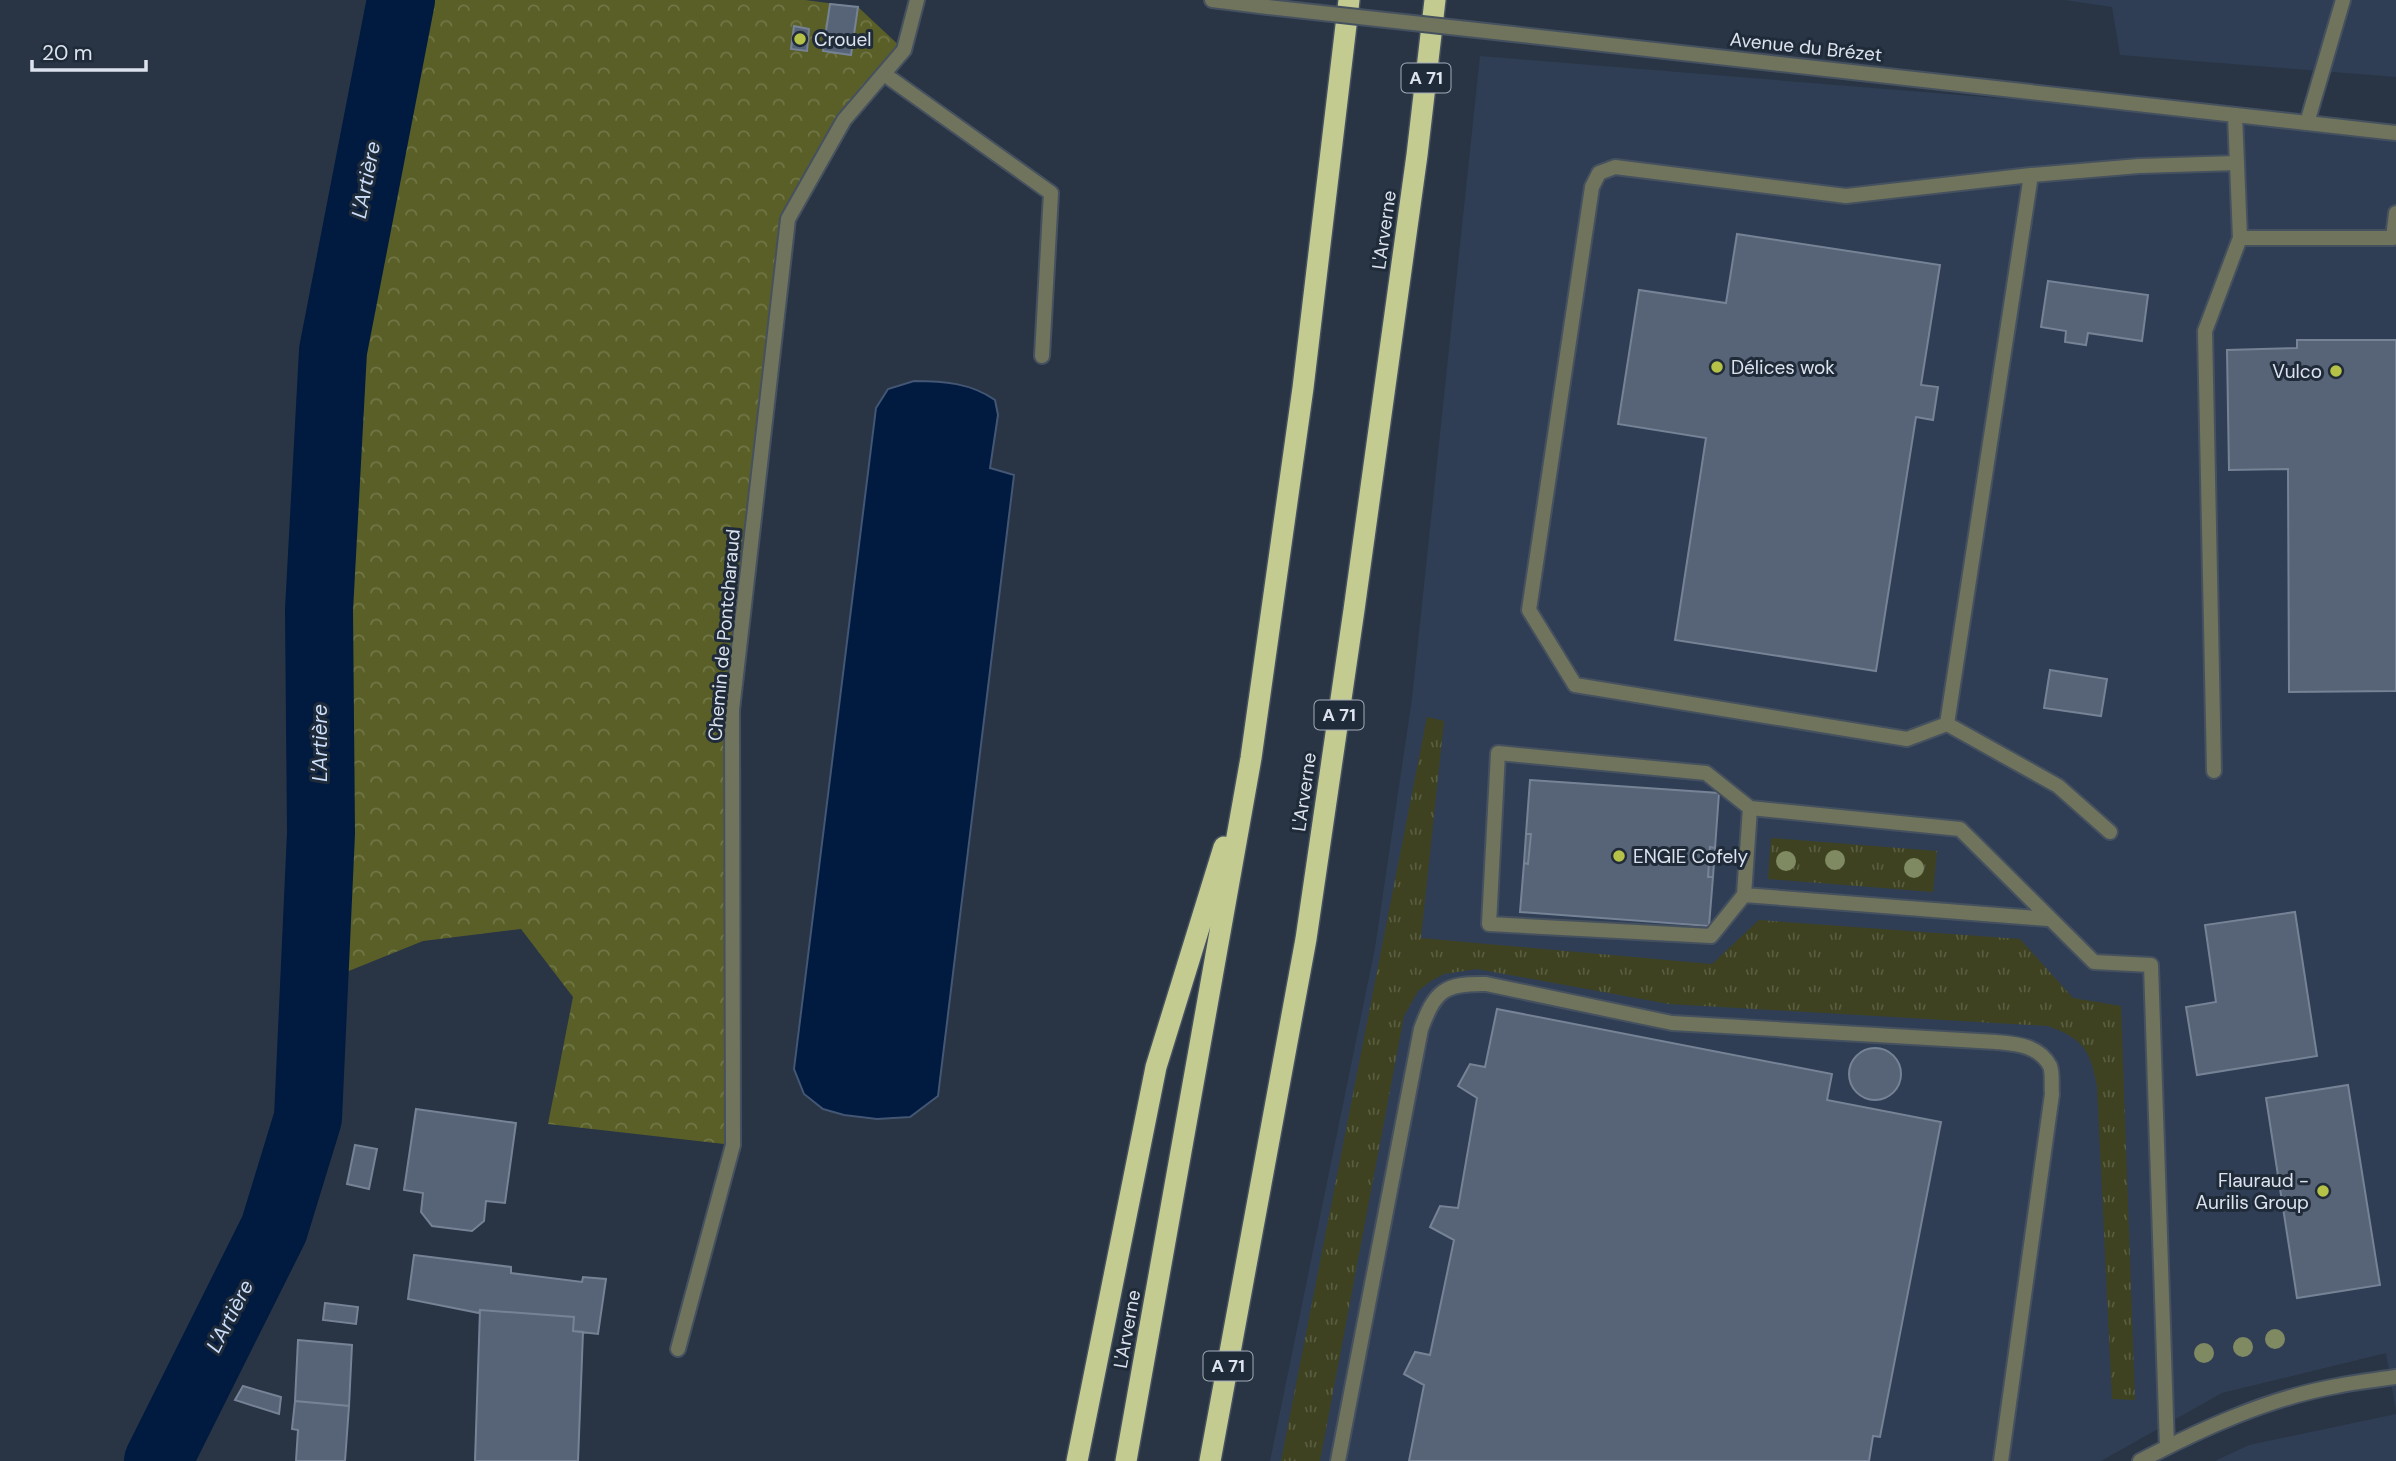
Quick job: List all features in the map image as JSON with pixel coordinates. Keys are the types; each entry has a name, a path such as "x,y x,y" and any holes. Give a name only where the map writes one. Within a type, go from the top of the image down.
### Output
{"highway":[{"name":"L'Arverne","path":"1126,1461 1251,758 1303,388 1349,0"},
{"name":"L'Arverne","path":"1210,1461 1308,925 1417,155 1435,0"},
{"path":"1077,1461 1156,1067 1251,758"}],"street":[{"name":"Chemin de Pontcharaud","path":"678,1349 733,1145 732,710 788,219 844,120 904,50 916,0"},
{"name":"Avenue du Brézet","path":"1212,0 2396,133"},
{"path":"2307,123 2343,0"},
{"path":"884,74 1051,193 1042,356"},
{"path":"2214,771 2205,331 2240,238 2235,115"},
{"path":"2110,832 2058,786 1947,724 1907,739 1575,685 1529,610 1592,187 1599,173 1615,167 1846,196 2031,175 2139,166 2237,163"},
{"path":"1947,724 2031,175"},
{"path":"2240,238 2394,241 2396,213"},
{"path":"1750,808 1744,895 1712,936 1489,924 1499,753 1706,773 1750,808 1959,829 2094,962 2151,965 2167,1447"},
{"path":"1744,895 2048,919"},
{"path":"1338,1461 1421,1029 1429,1007 1442,991 1462,984 1486,984 1672,1023 1996,1042 2023,1045 2039,1052 2050,1068 2052,1094 2001,1461"},
{"path":"2140,1461 2270,1404 2335,1386 2396,1377"}],"shaded area":[{"path":"2064,0 2396,0 2396,77 2120,55 2112,7"},
{"path":"1480,56 2307,123 2396,137 2396,1411 2386,1353 2222,1393 2101,1461 1270,1461 1375,948 1412,699"},
{"path":"2396,1414 2396,1461 2215,1461 2249,1445"}],"green space":[{"path":"401,0 805,0 858,7 904,50 844,120 788,219 732,710 733,1145 548,1124 573,997 521,929 423,941 314,985 321,833 319,610 333,351"},
{"path":"1427,717 1444,721 1421,938 1712,964 1759,920 2020,939 2073,998 2121,1006 2135,1400 2112,1399 2097,1086 2088,1055 2070,1036 2048,1026 1669,1004 1477,969 1444,974 1431,981 1418,991 1404,1016 1320,1461 1281,1461"},
{"path":"1771,838 1937,851 1933,892 1768,879"}],"water":[{"path":"914,381 956,384 986,394 995,400 998,415 990,468 1014,475 938,1096 910,1117 877,1119 823,1109 804,1094 794,1069 876,408 888,389"}],"building":[{"path":"830,4 858,7 851,55 823,51"},
{"name":"Crouel","path":"794,26 809,29 807,51 791,49"},
{"path":"1737,234 1940,265 1921,385 1938,387 1933,420 1916,417 1876,671 1675,640 1706,438 1618,424 1639,290 1726,303"},
{"path":"2048,281 2148,295 2142,341 2088,333 2086,345 2065,342 2066,331 2041,327"},
{"path":"2297,340 2396,340 2396,691 2289,692 2288,469 2229,470 2227,350 2297,348"},
{"path":"2050,670 2107,679 2101,716 2044,708"},
{"name":"ENGIE Cofely","path":"1530,780 1719,793 1715,848 1710,847 1708,877 1713,877 1709,926 1520,912 1524,863 1528,864 1531,834 1526,834"},
{"path":"1526,834 1531,834 1528,864 1524,863"},
{"path":"1710,847 1715,848 1713,877 1708,877"},
{"path":"2295,912 2317,1056 2197,1075 2186,1007 2216,1002 2205,925"},
{"path":"1497,1009 1832,1074 1827,1100 1941,1122 1880,1437 1873,1436 1869,1461 1409,1461 1424,1385 1404,1374 1415,1352 1430,1355 1454,1240 1430,1227 1440,1206 1458,1208 1477,1098 1458,1086 1470,1064 1485,1067"},
{"path":"1875,1048 1894,1055 1901,1074 1894,1093 1875,1100 1856,1093 1849,1074 1856,1055"},
{"name":"Flauraud - Aurilis Group","path":"2348,1085 2380,1285 2297,1298 2266,1098"},
{"path":"416,1109 516,1123 505,1203 486,1201 484,1221 472,1231 432,1226 421,1212 423,1193 404,1190"},
{"path":"355,1145 377,1149 369,1189 347,1184"},
{"path":"414,1255 511,1267 511,1273 582,1282 583,1277 606,1279 598,1334 573,1331 574,1317 480,1310 479,1313 408,1299"},
{"path":"325,1303 358,1307 356,1324 323,1320"},
{"path":"480,1310 574,1317 573,1331 583,1332 578,1461 475,1461"},
{"path":"298,1340 352,1345 349,1406 295,1401"},
{"path":"243,1386 281,1397 279,1414 235,1400"},
{"path":"295,1401 349,1406 345,1461 296,1461 298,1430 292,1429"}],"waterway":[{"name":"L'Artière","path":"158,1461 274,1229 308,1118 321,833 319,610 333,351 401,0"}],"place":[{"name":"Crouel","path":"800,39"},
{"name":"Délices wok","path":"1717,367"},
{"name":"Vulco","path":"2336,371"},
{"name":"ENGIE Cofely","path":"1619,856"},
{"name":"Flauraud - Aurilis Group","path":"2323,1191"}]}
